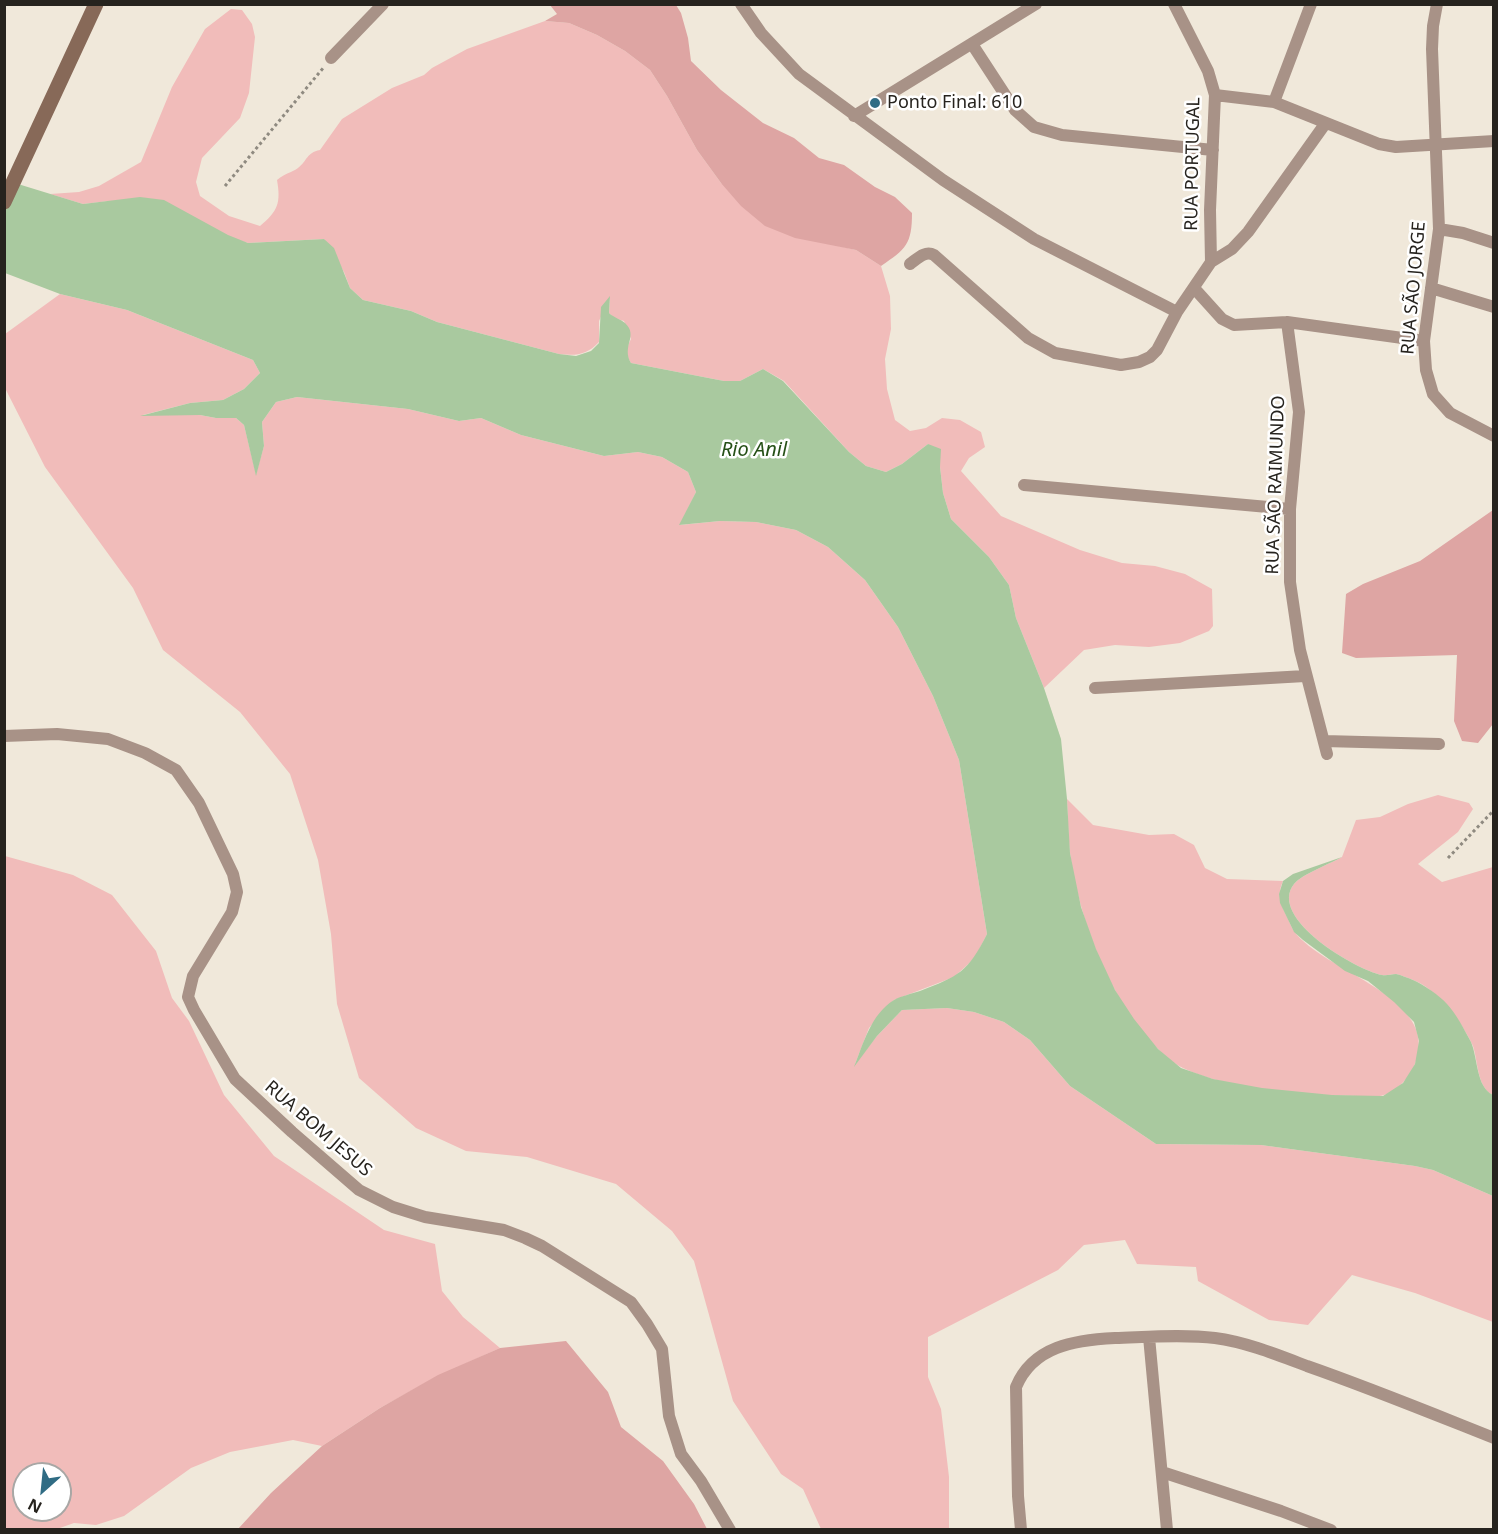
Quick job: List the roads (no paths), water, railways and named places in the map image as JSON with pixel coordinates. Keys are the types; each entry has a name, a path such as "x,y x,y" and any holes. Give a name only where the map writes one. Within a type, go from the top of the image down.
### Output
{"street":[{"path":"4,202 96,4"},
{"path":"331,58 383,4"},
{"path":"741,4 761,33 799,74 943,180 1034,239 1177,312"},
{"path":"854,116 972,44 1019,8 1036,4"},
{"name":"RUA PORTUGAL","path":"1174,4 1208,71 1215,95 1210,210 1211,262"},
{"path":"1274,102 1311,4"},
{"name":"RUA SÃO JORGE","path":"1437,4 1432,49 1438,229 1424,341 1426,370 1433,394 1450,413 1494,436"},
{"path":"972,44 1014,110 1034,127 1062,135 1213,150"},
{"path":"1215,95 1274,102 1379,144 1396,147 1494,141"},
{"path":"910,264 930,252 1028,338 1056,353 1121,365 1139,362 1150,357 1156,350 1177,312 1211,262 1232,249 1248,232 1325,124"},
{"path":"1438,229 1463,233 1494,243"},
{"path":"1194,288 1227,323 1234,325 1287,322 1424,341"},
{"path":"1431,288 1494,307"},
{"name":"RUA SÃO RAIMUNDO","path":"1287,322 1299,412 1290,509 1290,582 1305,676 1328,754"},
{"path":"1024,486 1290,509"},
{"path":"1095,688 1305,676"},
{"name":"RUA BOM JESUS","path":"4,736 57,734 108,738 145,753 176,770 199,803 233,874 237,892 232,912 193,976 188,997 235,1079 359,1191 393,1207 425,1217 504,1230 525,1238 631,1302 662,1349 669,1416 681,1454 701,1481 730,1530"},
{"path":"1324,741 1439,744"},
{"path":"1149,1337 1167,1530"},
{"path":"1021,1530 1018,1496 1016,1387 1022,1374 1035,1359 1053,1349 1082,1340 1149,1337 1215,1338 1269,1352 1350,1381 1494,1438"},
{"path":"1162,1472 1331,1530"}],"water":[{"name":"Rio Anil","path":"5,180 83,204 140,197 164,200 228,235 248,243 324,239 334,248 350,288 363,300 411,311 437,322 559,354 576,356 591,351 599,343 601,307 610,296 609,313 622,320 629,328 628,357 631,363 724,381 740,381 763,369 783,381 849,452 866,466 886,472 902,464 928,444 941,449 940,467 943,493 951,519 989,557 1009,585 1016,618 1044,688 1061,739 1070,853 1081,907 1096,949 1115,990 1134,1019 1158,1049 1181,1068 1213,1079 1262,1088 1332,1095 1383,1096 1403,1083 1415,1064 1419,1041 1414,1022 1368,981 1345,971 1303,940 1294,932 1280,903 1279,894 1283,881 1293,874 1342,857 1294,884 1289,897 1293,912 1303,926 1336,953 1370,971 1384,975 1396,974 1417,982 1440,997 1454,1013 1471,1042 1483,1086 1493,1095 1493,1196 1433,1170 1415,1166 1261,1145 1156,1144 1070,1086 1030,1040 1004,1022 974,1012 947,1008 902,1010 877,1036 854,1067 869,1030 886,1006 961,971 974,957 987,934 959,760 933,696 898,627 865,580 828,547 796,530 756,522 720,521 679,525 696,492 688,472 662,457 638,452 604,456 521,435 481,418 459,421 408,409 297,397 276,402 262,422 264,446 256,476 244,425 236,418 200,415 140,416 190,403 223,400 244,389 260,373 253,360 127,310 60,294 5,273"}],"place":[{"name":"Ponto Final: 610","path":"875,103"}]}
